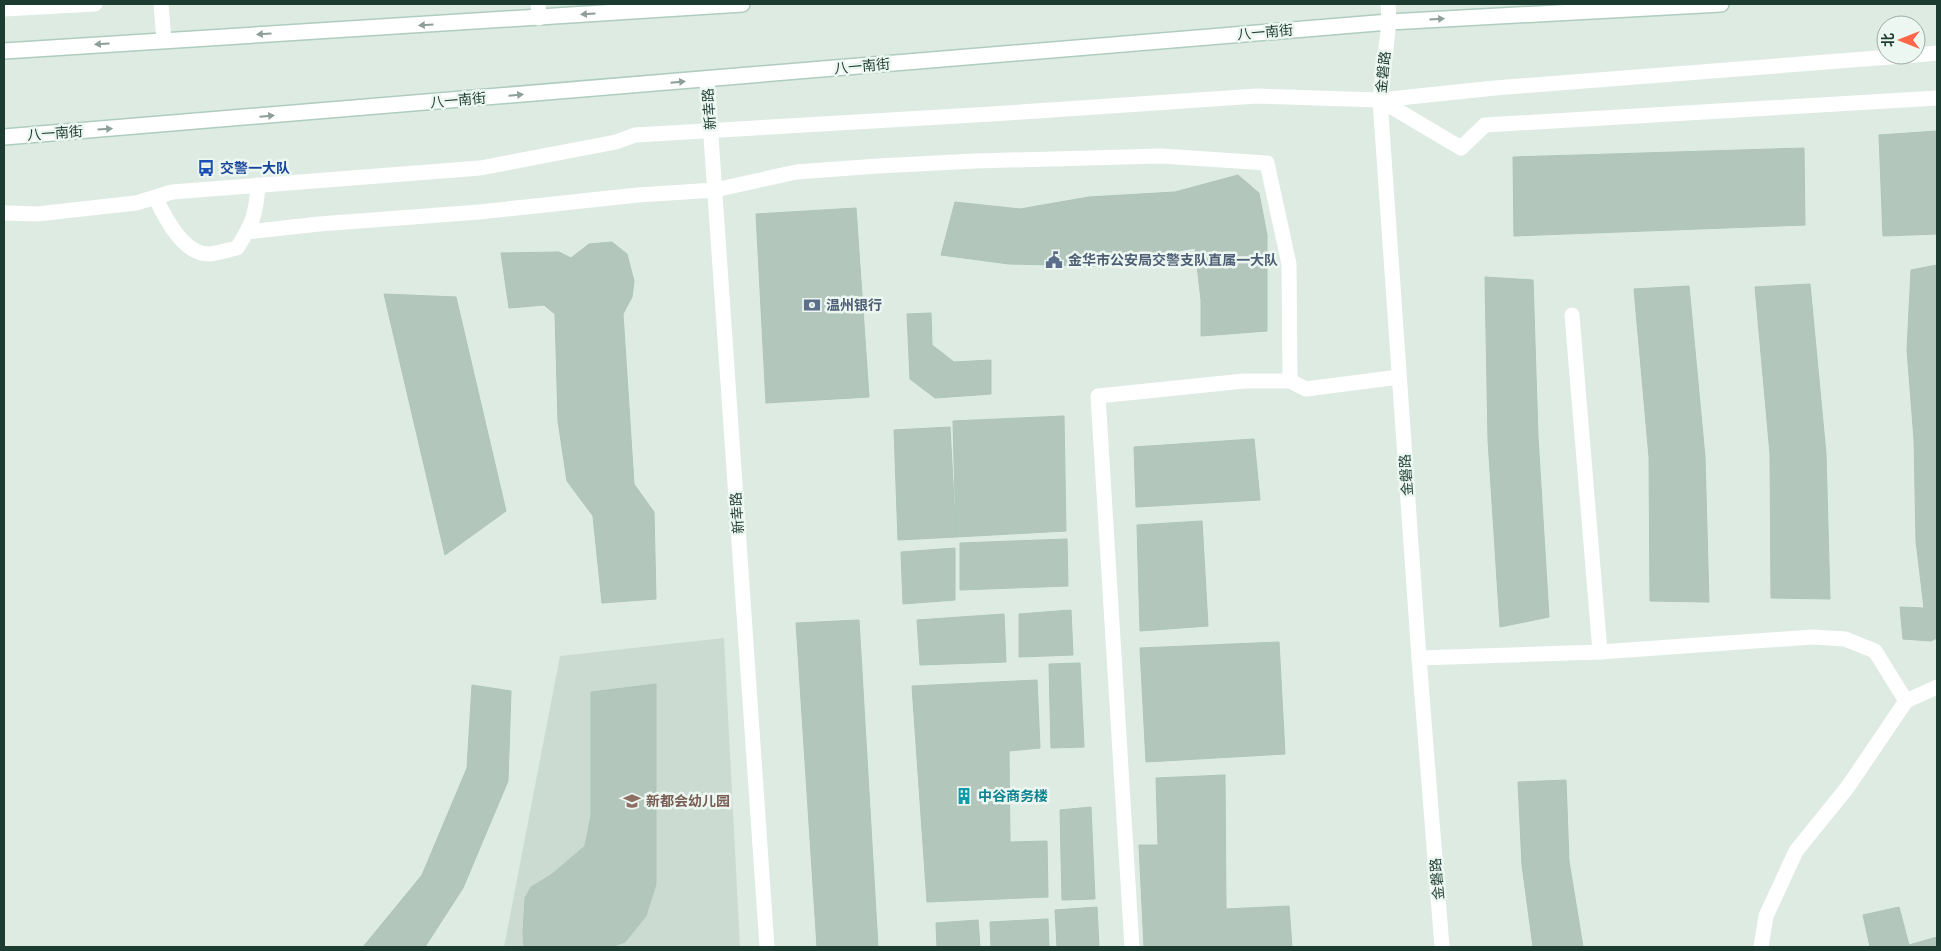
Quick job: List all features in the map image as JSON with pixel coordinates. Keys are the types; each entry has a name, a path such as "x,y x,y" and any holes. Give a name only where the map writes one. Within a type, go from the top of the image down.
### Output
{"street":[{"path":"4,9 95,4"},
{"path":"161,4 164,40"},
{"path":"4,51 538,11 742,4"},
{"name":"金磐路","path":"1388,4 1389,22 1380,100 1419,658 1442,947"},
{"name":"八一南街","path":"4,137 1389,22 1720,4"},
{"path":"4,213 37,214 136,203 172,192 480,168 616,142 635,135 1257,96 1380,100 1495,88 1876,58"},
{"name":"新幸路","path":"707,79 767,947"},
{"path":"1380,100 1461,148 1485,126 1937,98"},
{"path":"247,232 320,224 479,212 638,195 714,190 796,172 975,161 1161,156 1268,163 1289,264 1290,381"},
{"path":"155,197 168,225 193,250 208,254 237,248 247,232 256,211 258,185"},
{"path":"1572,315 1600,652"},
{"path":"1132,947 1098,396 1244,382 1290,381 1306,389 1399,377"},
{"path":"1419,658 1600,652 1813,637 1845,639 1875,651 1906,701"},
{"path":"1761,947 1766,916 1796,850 1847,788 1906,701 1937,688"}],"shaded area":[{"name":"新都会幼儿园","path":"724,638 740,947 504,947 560,656"}],"building":[{"path":"1937,131 1937,234 1883,236 1879,135"},
{"path":"1804,148 1805,225 1514,236 1513,157"},
{"name":"金华市公安局交警支队直属一大队","path":"1238,175 1259,193 1267,235 1267,331 1201,336 1201,300 1195,248 1095,266 1009,264 941,255 955,202 1020,209 1089,197 1175,192"},
{"name":"温州银行","path":"856,208 869,397 766,403 756,214"},
{"path":"612,242 627,254 634,281 632,297 623,314 634,484 654,512 656,599 602,603 593,516 567,481 558,421 555,314 544,305 509,308 501,253 559,252 571,258 589,244"},
{"path":"1937,265 1937,638 1931,641 1903,639 1900,607 1924,608 1916,541 1914,439 1907,350 1911,270"},
{"path":"1485,277 1533,280 1538,437 1549,617 1500,627 1488,440"},
{"path":"1810,284 1826,454 1830,599 1771,598 1770,454 1755,287"},
{"path":"1689,286 1705,457 1709,602 1650,601 1649,457 1634,289"},
{"path":"384,294 456,297 506,511 445,555"},
{"path":"931,313 932,345 954,362 991,360 991,394 935,398 910,379 907,314"},
{"path":"1064,416 1066,531 956,537 953,421"},
{"path":"950,427 956,537 898,540 894,430"},
{"path":"1254,439 1260,500 1136,507 1134,447"},
{"path":"1202,521 1208,626 1140,631 1137,525"},
{"path":"1067,539 1068,586 960,590 960,543"},
{"path":"955,548 955,600 903,604 901,552"},
{"path":"1071,610 1073,655 1019,657 1019,614"},
{"path":"1004,614 1006,662 920,665 917,620"},
{"path":"859,620 878,947 817,947 796,623"},
{"path":"1279,642 1285,754 1146,762 1140,648"},
{"path":"1080,663 1084,747 1051,748 1049,664"},
{"name":"中谷商务楼","path":"1037,680 1040,748 1009,751 1010,842 1047,841 1048,897 927,902 912,686"},
{"path":"656,684 656,884 646,916 625,942 611,947 524,947 525,898 531,887 551,875 585,846 591,816 591,692"},
{"path":"472,685 511,691 508,781 463,888 425,947 363,947 422,875 467,768"},
{"path":"1225,775 1226,909 1289,906 1292,947 1144,947 1139,845 1158,845 1156,778"},
{"path":"1566,780 1569,861 1583,947 1533,947 1522,865 1518,782"},
{"path":"1091,807 1095,899 1062,900 1060,810"},
{"path":"1097,907 1099,947 1057,947 1055,910"},
{"path":"1899,907 1909,945 1937,937 1937,947 1870,947 1863,915"},
{"path":"1048,919 1049,947 991,947 990,922"},
{"path":"978,920 980,947 937,947 936,923"}],"place":[{"name":"交警一大队","path":"206,168"},
{"name":"金华市公安局交警支队直属一大队","path":"1054,260"},
{"name":"温州银行","path":"812,305"},
{"name":"中谷商务楼","path":"964,796"},
{"name":"新都会幼儿园","path":"632,801"}]}
